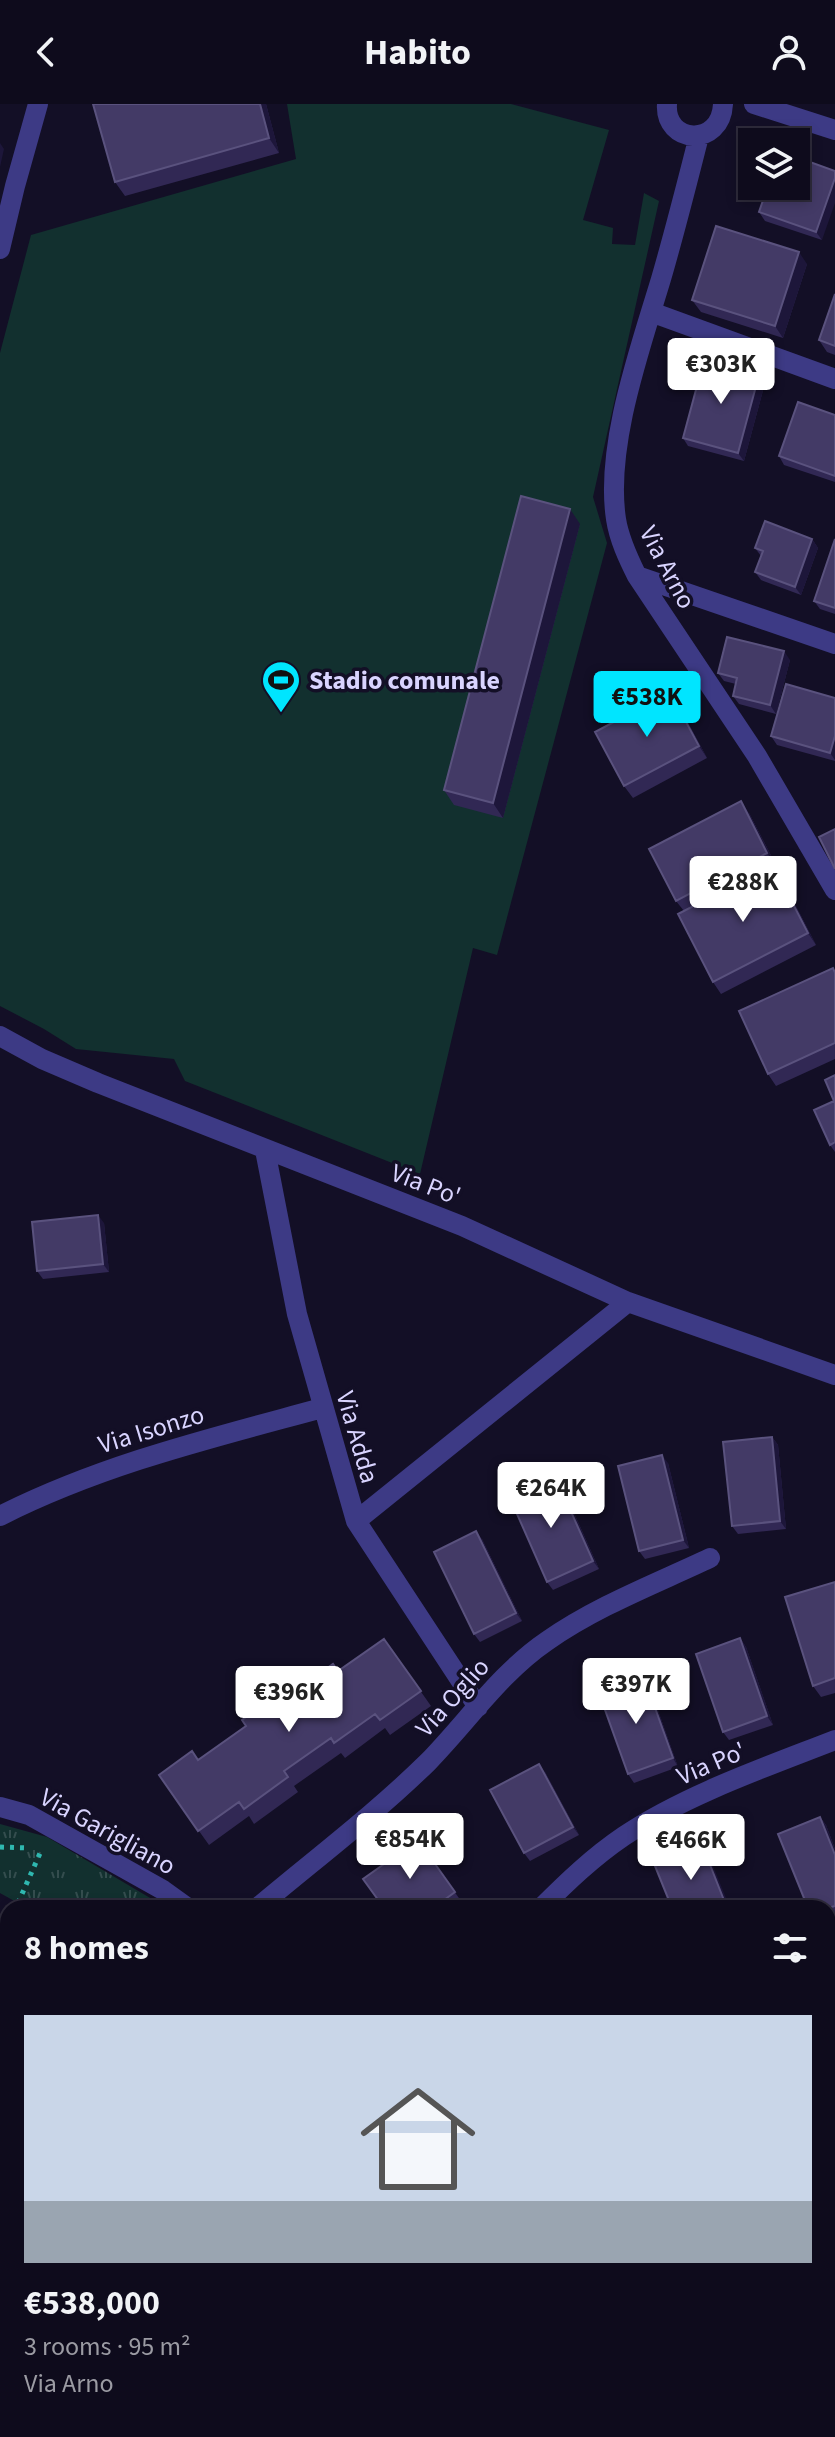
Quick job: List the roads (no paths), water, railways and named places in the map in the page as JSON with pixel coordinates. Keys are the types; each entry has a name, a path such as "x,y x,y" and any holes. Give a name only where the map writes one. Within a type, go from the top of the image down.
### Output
{"street":[{"path":"0,249 38,104"},
{"path":"667,104 669,119 674,127 699,136 718,125 723,104"},
{"path":"754,104 835,130"},
{"name":"Via Arno","path":"699,136 629,394 614,478 616,521 637,576 757,756 835,890"},
{"path":"651,312 835,379"},
{"path":"637,576 835,644"},
{"name":"Via Po'","path":"0,1036 42,1059 462,1226 628,1302 835,1375"},
{"name":"Via Adda","path":"265,1150 297,1314 356,1521 478,1707"},
{"path":"356,1521 628,1302"},
{"name":"Via Isonzo","path":"0,1516 65,1485 125,1462 322,1408"},
{"name":"Via Oglio","path":"266,1900 416,1773 526,1657 567,1628 710,1558"},
{"name":"Via Po'","path":"549,1900 592,1859 645,1823 713,1790 835,1740"},
{"name":"Via Garigliano","path":"0,1807 29,1815 177,1900"}],"place":[{"name":"Stadio comunale","path":"281,714"}]}
